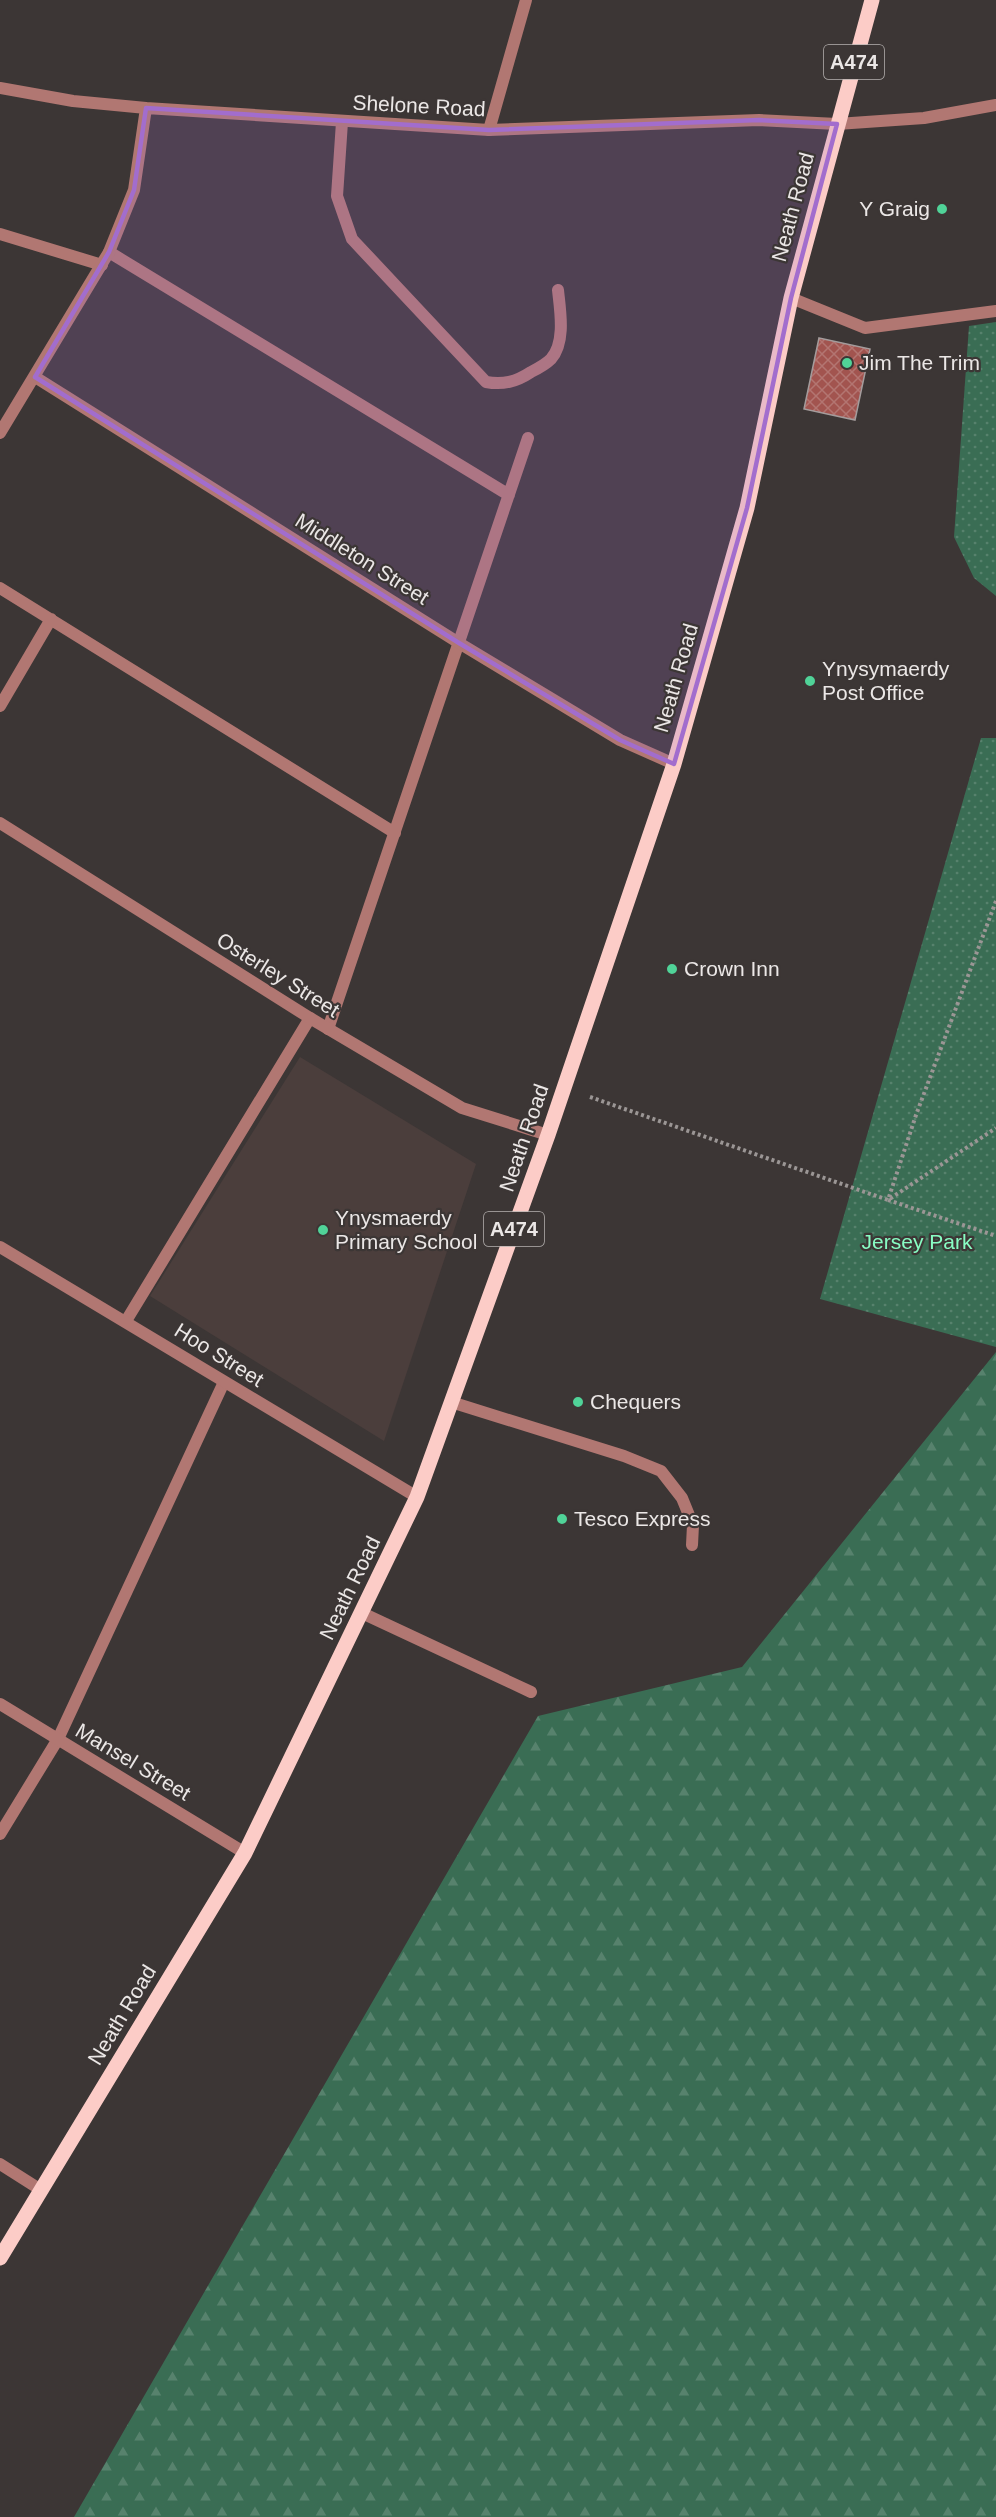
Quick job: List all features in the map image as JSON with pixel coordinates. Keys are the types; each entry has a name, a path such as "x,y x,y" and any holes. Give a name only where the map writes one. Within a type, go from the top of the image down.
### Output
{"main road":[{"name":"A474","path":"837,124 872,0"},
{"name":"Neath Road","path":"0,2258 245,1853 417,1497 548,1135 674,764 747,508 791,298 837,124"}],"street":[{"path":"489,130 526,0"},
{"name":"Shelone Road","path":"2,89 146,108 489,130 759,120 837,124 924,118 996,105"},
{"path":"0,433 109,252 134,190 146,108"},
{"path":"342,122 337,196 352,239 486,382 501,385 521,378 551,359 557,347 561,324 558,290"},
{"path":"0,234 102,265"},
{"path":"109,252 509,495"},
{"path":"791,298 865,328 996,311"},
{"name":"Middleton Street","path":"35,377 459,643 620,740 674,764"},
{"path":"328,1029 528,438"},
{"path":"0,588 395,833"},
{"path":"0,706 51,619"},
{"name":"Osterley Street","path":"0,824 310,1018 462,1108 548,1135"},
{"path":"126,1321 310,1018"},
{"name":"Hoo Street","path":"0,1247 417,1497"},
{"path":"0,1834 58,1739 224,1382"},
{"path":"451,1402 624,1456 661,1471 682,1498 693,1525 692,1545"},
{"path":"362,1613 531,1692"},
{"name":"Mansel Street","path":"0,1704 245,1853"},
{"path":"0,2164 41,2190"}],"path":[{"path":"888,1200 916,1114 996,901"},
{"path":"564,1088 996,1236"},
{"path":"888,1200 996,1128"}],"highlighted area":[{"path":"146,108 489,130 759,120 837,124 791,298 747,508 674,764 620,740 459,643 35,377 109,252 134,190"}],"shaded area":[{"name":"Ynysmaerdy Primary School","path":"300,1057 476,1164 384,1441 150,1296"}],"green space":[{"path":"996,322 996,596 974,578 954,537 969,326"},
{"name":"Jersey Park","path":"981,738 996,738 996,1347 820,1299"},
{"path":"996,1352 996,2517 74,2517 538,1716 742,1667"}],"building":[{"path":"819,338 870,349 855,420 804,409"}],"place":[{"name":"Y Graig","path":"942,209"},
{"name":"Jim The Trim","path":"847,363"},
{"name":"Ynysymaerdy Post Office","path":"810,681"},
{"name":"Crown Inn","path":"672,969"},
{"name":"Ynysmaerdy Primary School","path":"323,1230"},
{"name":"Chequers","path":"578,1402"},
{"name":"Tesco Express","path":"562,1519"}]}
